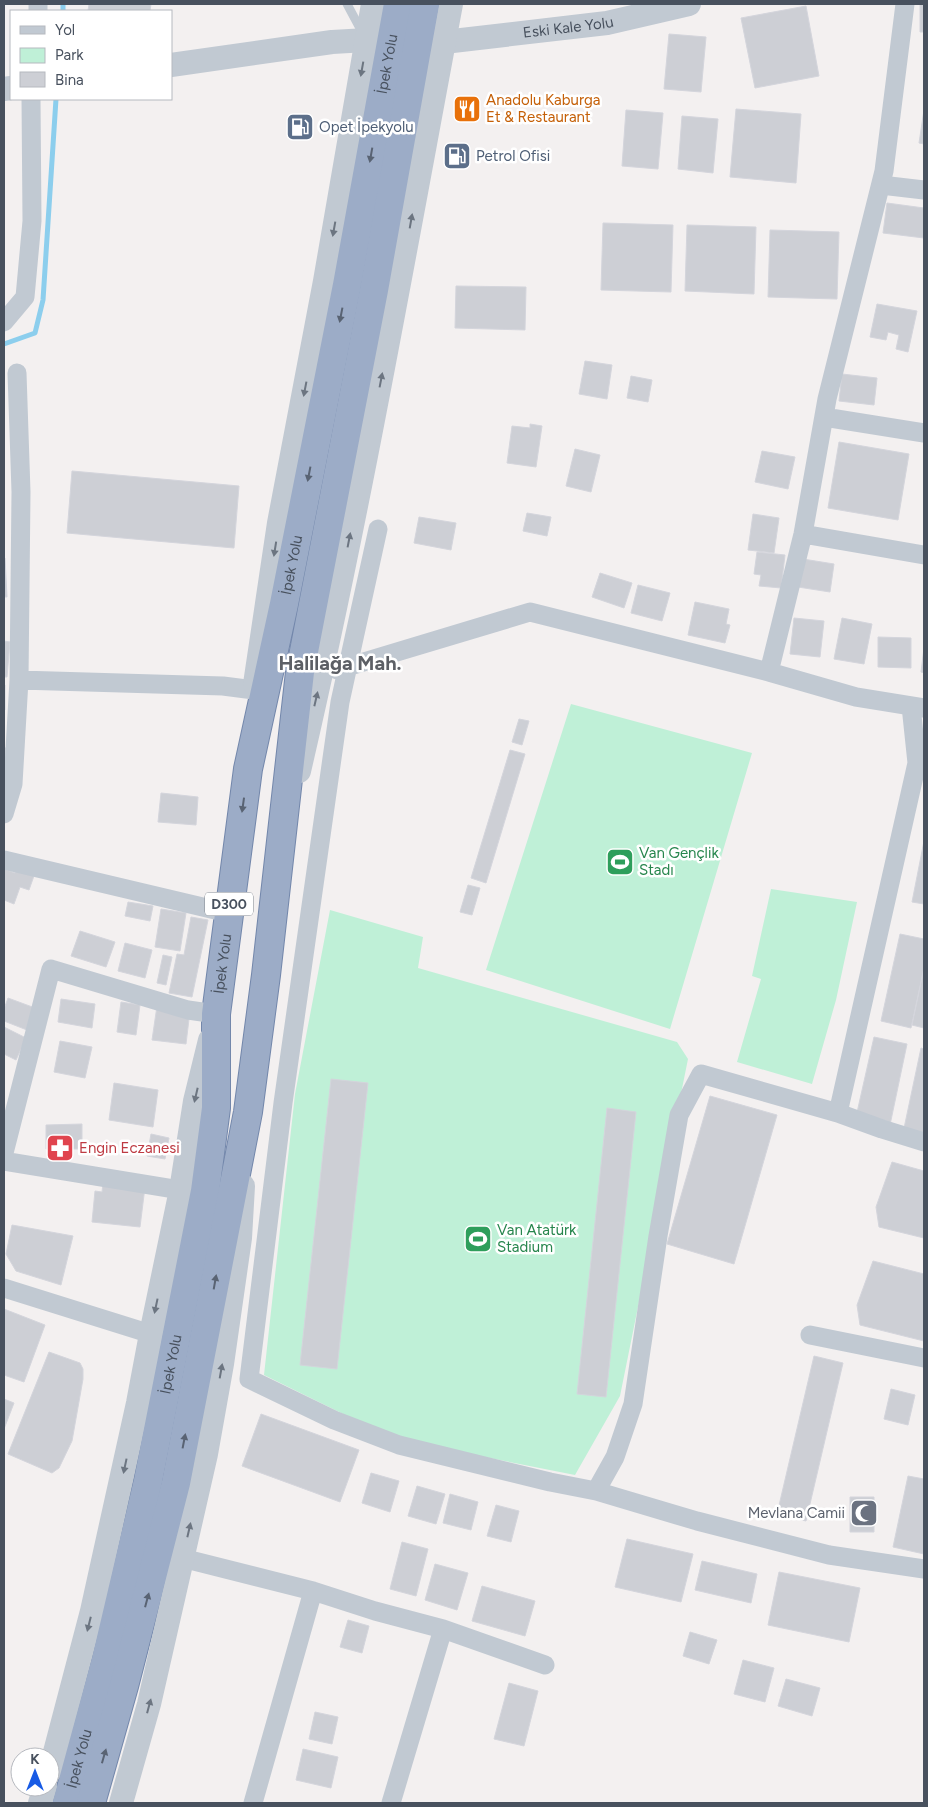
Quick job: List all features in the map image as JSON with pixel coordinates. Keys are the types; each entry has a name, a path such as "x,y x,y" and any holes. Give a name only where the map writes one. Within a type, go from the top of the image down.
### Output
{"highway":[{"name":"İpek Yolu","path":"67,1803 106,1660 148,1481 205,1191 216,1108 216,1014 248,769 284,604 347,285 398,4"},
{"name":"İpek Yolu","path":"91,1803 124,1686 176,1484 248,1112 281,848 300,672 374,290 426,4"}],"street":[{"path":"248,769 254,690 279,523 324,291 373,4"},
{"path":"281,848 322,674 396,305 451,4"},
{"name":"Eski Kale Yolu","path":"444,42 607,22 690,4"},
{"path":"769,672 803,534 824,418 884,172 905,4"},
{"path":"172,65 332,42 367,40"},
{"path":"4,322 25,297 32,221 30,100"},
{"path":"881,185 924,190"},
{"path":"4,814 13,784 19,680 21,492 17,373"},
{"path":"824,418 924,433"},
{"path":"378,529 340,702 283,1103 249,1379 334,1420 398,1445 550,1482 596,1491 698,1521 828,1555 924,1569"},
{"path":"803,534 924,555"},
{"path":"322,674 530,612 769,672 856,697 918,707 916,762 838,1113"},
{"path":"19,680 223,686 254,690"},
{"path":"4,860 228,913"},
{"path":"4,1153 52,969 188,1010 216,1014 195,1101 181,1190 138,1403 92,1611 56,1747"},
{"path":"596,1491 615,1457 633,1404 658,1236 679,1115 700,1074 838,1113 882,1130 924,1142"},
{"path":"121,1803 149,1704 206,1454 222,1364 240,1238 248,1112"},
{"path":"4,1161 181,1190"},
{"path":"4,1288 151,1334"},
{"path":"810,1335 924,1358"},
{"path":"182,1558 313,1591 443,1629 545,1664"},
{"path":"254,1803 313,1591"},
{"path":"391,1803 443,1629"}],"lane":[{"path":"347,4 367,40"},
{"path":"353,16 354,4"}],"green space":[{"name":"Van Gençlik Stadı","path":"571,704 752,753 670,1029 486,970"},
{"path":"771,889 857,902 836,1000 812,1084 737,1062 761,979 752,976"},
{"path":"330,910 423,937 418,968 677,1042 688,1059 620,1396 575,1475 394,1439 264,1375 295,1094"}],"building":[{"path":"89,4 151,4 150,10 88,10"},
{"path":"920,4 924,4 924,32 920,32"},
{"path":"806,6 819,76 755,88 741,18"},
{"path":"669,34 706,37 701,92 664,89"},
{"path":"736,109 801,114 796,183 730,177"},
{"path":"626,110 663,113 658,169 622,166"},
{"path":"924,110 924,144 919,143"},
{"path":"682,116 718,119 713,173 678,169"},
{"path":"887,203 924,208 924,238 883,233"},
{"path":"603,223 673,225 671,292 601,290"},
{"path":"687,225 756,227 754,294 685,291"},
{"path":"770,230 839,232 837,299 768,297"},
{"path":"456,286 526,287 525,330 455,328"},
{"path":"877,304 917,311 908,352 896,349 899,335 888,332 886,340 870,337"},
{"path":"585,361 612,365 607,399 579,394"},
{"path":"842,374 877,378 874,405 839,401"},
{"path":"631,376 652,380 648,402 627,398"},
{"path":"530,424 542,426 536,467 507,463 512,426 530,428"},
{"path":"839,442 909,454 898,520 828,508"},
{"path":"575,449 600,455 591,492 566,486"},
{"path":"762,451 795,457 788,489 755,482"},
{"path":"72,471 239,486 234,548 67,533"},
{"path":"527,513 551,517 547,536 523,531"},
{"path":"753,514 779,518 774,553 748,550"},
{"path":"419,517 456,523 451,550 414,543"},
{"path":"757,552 785,555 781,588 759,586 761,575 754,574"},
{"path":"5,558 7,597 4,597"},
{"path":"803,559 834,564 830,592 798,587"},
{"path":"600,573 632,583 624,608 592,597"},
{"path":"638,585 670,593 662,621 631,613"},
{"path":"695,602 729,609 726,624 730,625 725,643 688,635"},
{"path":"794,618 824,621 820,657 790,654"},
{"path":"842,618 872,624 864,664 834,659"},
{"path":"878,637 911,638 911,668 878,667"},
{"path":"4,641 10,642 7,677 4,677"},
{"path":"924,648 924,673 921,672"},
{"path":"5,685 5,710 4,710"},
{"path":"519,719 529,721 522,745 512,742"},
{"path":"4,748 6,748 5,767 4,767"},
{"path":"510,750 525,754 486,883 471,878"},
{"path":"161,793 198,797 196,825 158,822"},
{"path":"924,841 924,904 912,902"},
{"path":"17,867 35,873 29,890 20,887 14,904 4,900 4,869 15,873"},
{"path":"468,885 480,888 472,915 460,912"},
{"path":"128,902 153,906 150,921 125,916"},
{"path":"161,909 186,913 180,951 155,947"},
{"path":"191,917 208,920 192,997 169,993 177,954 184,955"},
{"path":"80,931 115,942 106,967 71,956"},
{"path":"900,934 924,939 924,968 911,1028 881,1021"},
{"path":"125,943 152,950 145,978 118,971"},
{"path":"163,955 172,957 166,985 157,983"},
{"path":"924,968 924,1028 912,1025"},
{"path":"8,998 35,1008 27,1030 4,1021 4,1009"},
{"path":"61,999 95,1004 92,1028 58,1022"},
{"path":"121,1002 140,1005 136,1035 117,1032"},
{"path":"157,1006 190,1011 186,1044 152,1040"},
{"path":"4,1027 26,1038 16,1060 4,1054"},
{"path":"874,1037 907,1044 890,1125 856,1117"},
{"path":"60,1041 92,1047 85,1078 54,1072"},
{"path":"921,1048 924,1049 924,1137 903,1133"},
{"path":"331,1079 368,1083 337,1369 300,1365"},
{"path":"114,1083 158,1090 153,1127 109,1120"},
{"path":"710,1096 777,1115 734,1264 667,1244"},
{"path":"607,1108 636,1112 606,1397 577,1394"},
{"path":"82,1124 82,1149 46,1149 46,1125"},
{"path":"151,1134 169,1138 165,1159 147,1156"},
{"path":"892,1162 924,1171 924,1238 879,1227 876,1207"},
{"path":"103,1183 145,1187 140,1227 92,1222 95,1191 102,1192"},
{"path":"12,1225 73,1236 61,1285 16,1271 6,1254"},
{"path":"873,1261 924,1274 924,1341 860,1325 857,1305"},
{"path":"4,1309 45,1325 24,1382 4,1375"},
{"path":"49,1352 80,1363 83,1369 83,1379 72,1441 59,1468 52,1473 8,1454"},
{"path":"814,1356 843,1363 806,1521 777,1514"},
{"path":"891,1389 915,1395 908,1425 884,1419"},
{"path":"4,1399 14,1403 4,1429"},
{"path":"261,1414 359,1450 340,1502 242,1466"},
{"path":"371,1473 399,1481 390,1512 362,1503"},
{"path":"908,1476 924,1479 924,1554 893,1547"},
{"path":"417,1486 445,1494 436,1524 408,1516"},
{"path":"450,1494 478,1502 471,1530 443,1523"},
{"path":"850,1497 874,1497 874,1532 850,1532"},
{"path":"496,1505 519,1511 511,1542 487,1536"},
{"path":"627,1539 693,1554 681,1602 615,1587"},
{"path":"402,1542 428,1549 416,1596 390,1589"},
{"path":"702,1561 757,1574 751,1603 695,1590"},
{"path":"435,1564 468,1573 457,1610 425,1600"},
{"path":"779,1572 860,1588 849,1642 768,1625"},
{"path":"482,1586 535,1601 525,1636 472,1621"},
{"path":"348,1620 369,1626 362,1653 340,1647"},
{"path":"690,1632 717,1640 709,1664 683,1656"},
{"path":"743,1660 774,1668 765,1702 734,1694"},
{"path":"786,1679 820,1688 812,1716 778,1706"},
{"path":"509,1683 538,1691 524,1746 494,1739"},
{"path":"315,1712 338,1717 332,1744 309,1739"},
{"path":"303,1749 338,1757 331,1788 296,1780"}],"waterway":[{"path":"63,4 63,10"},
{"path":"4,344 35,333 43,300 56,100"}],"place":[{"name":"Anadolu Kaburga Et & Restaurant","path":"467,109"},
{"name":"Opet İpekyolu","path":"300,127"},
{"name":"Petrol Ofisi","path":"457,156"},
{"name":"Van Gençlik Stadı","path":"620,862"},
{"name":"Engin Eczanesi","path":"60,1148"},
{"name":"Van Atatürk Stadium","path":"478,1239"},
{"name":"Mevlana Camii","path":"864,1513"}],"district":[{"name":"Halilağa Mah.","path":"340,663"}]}
